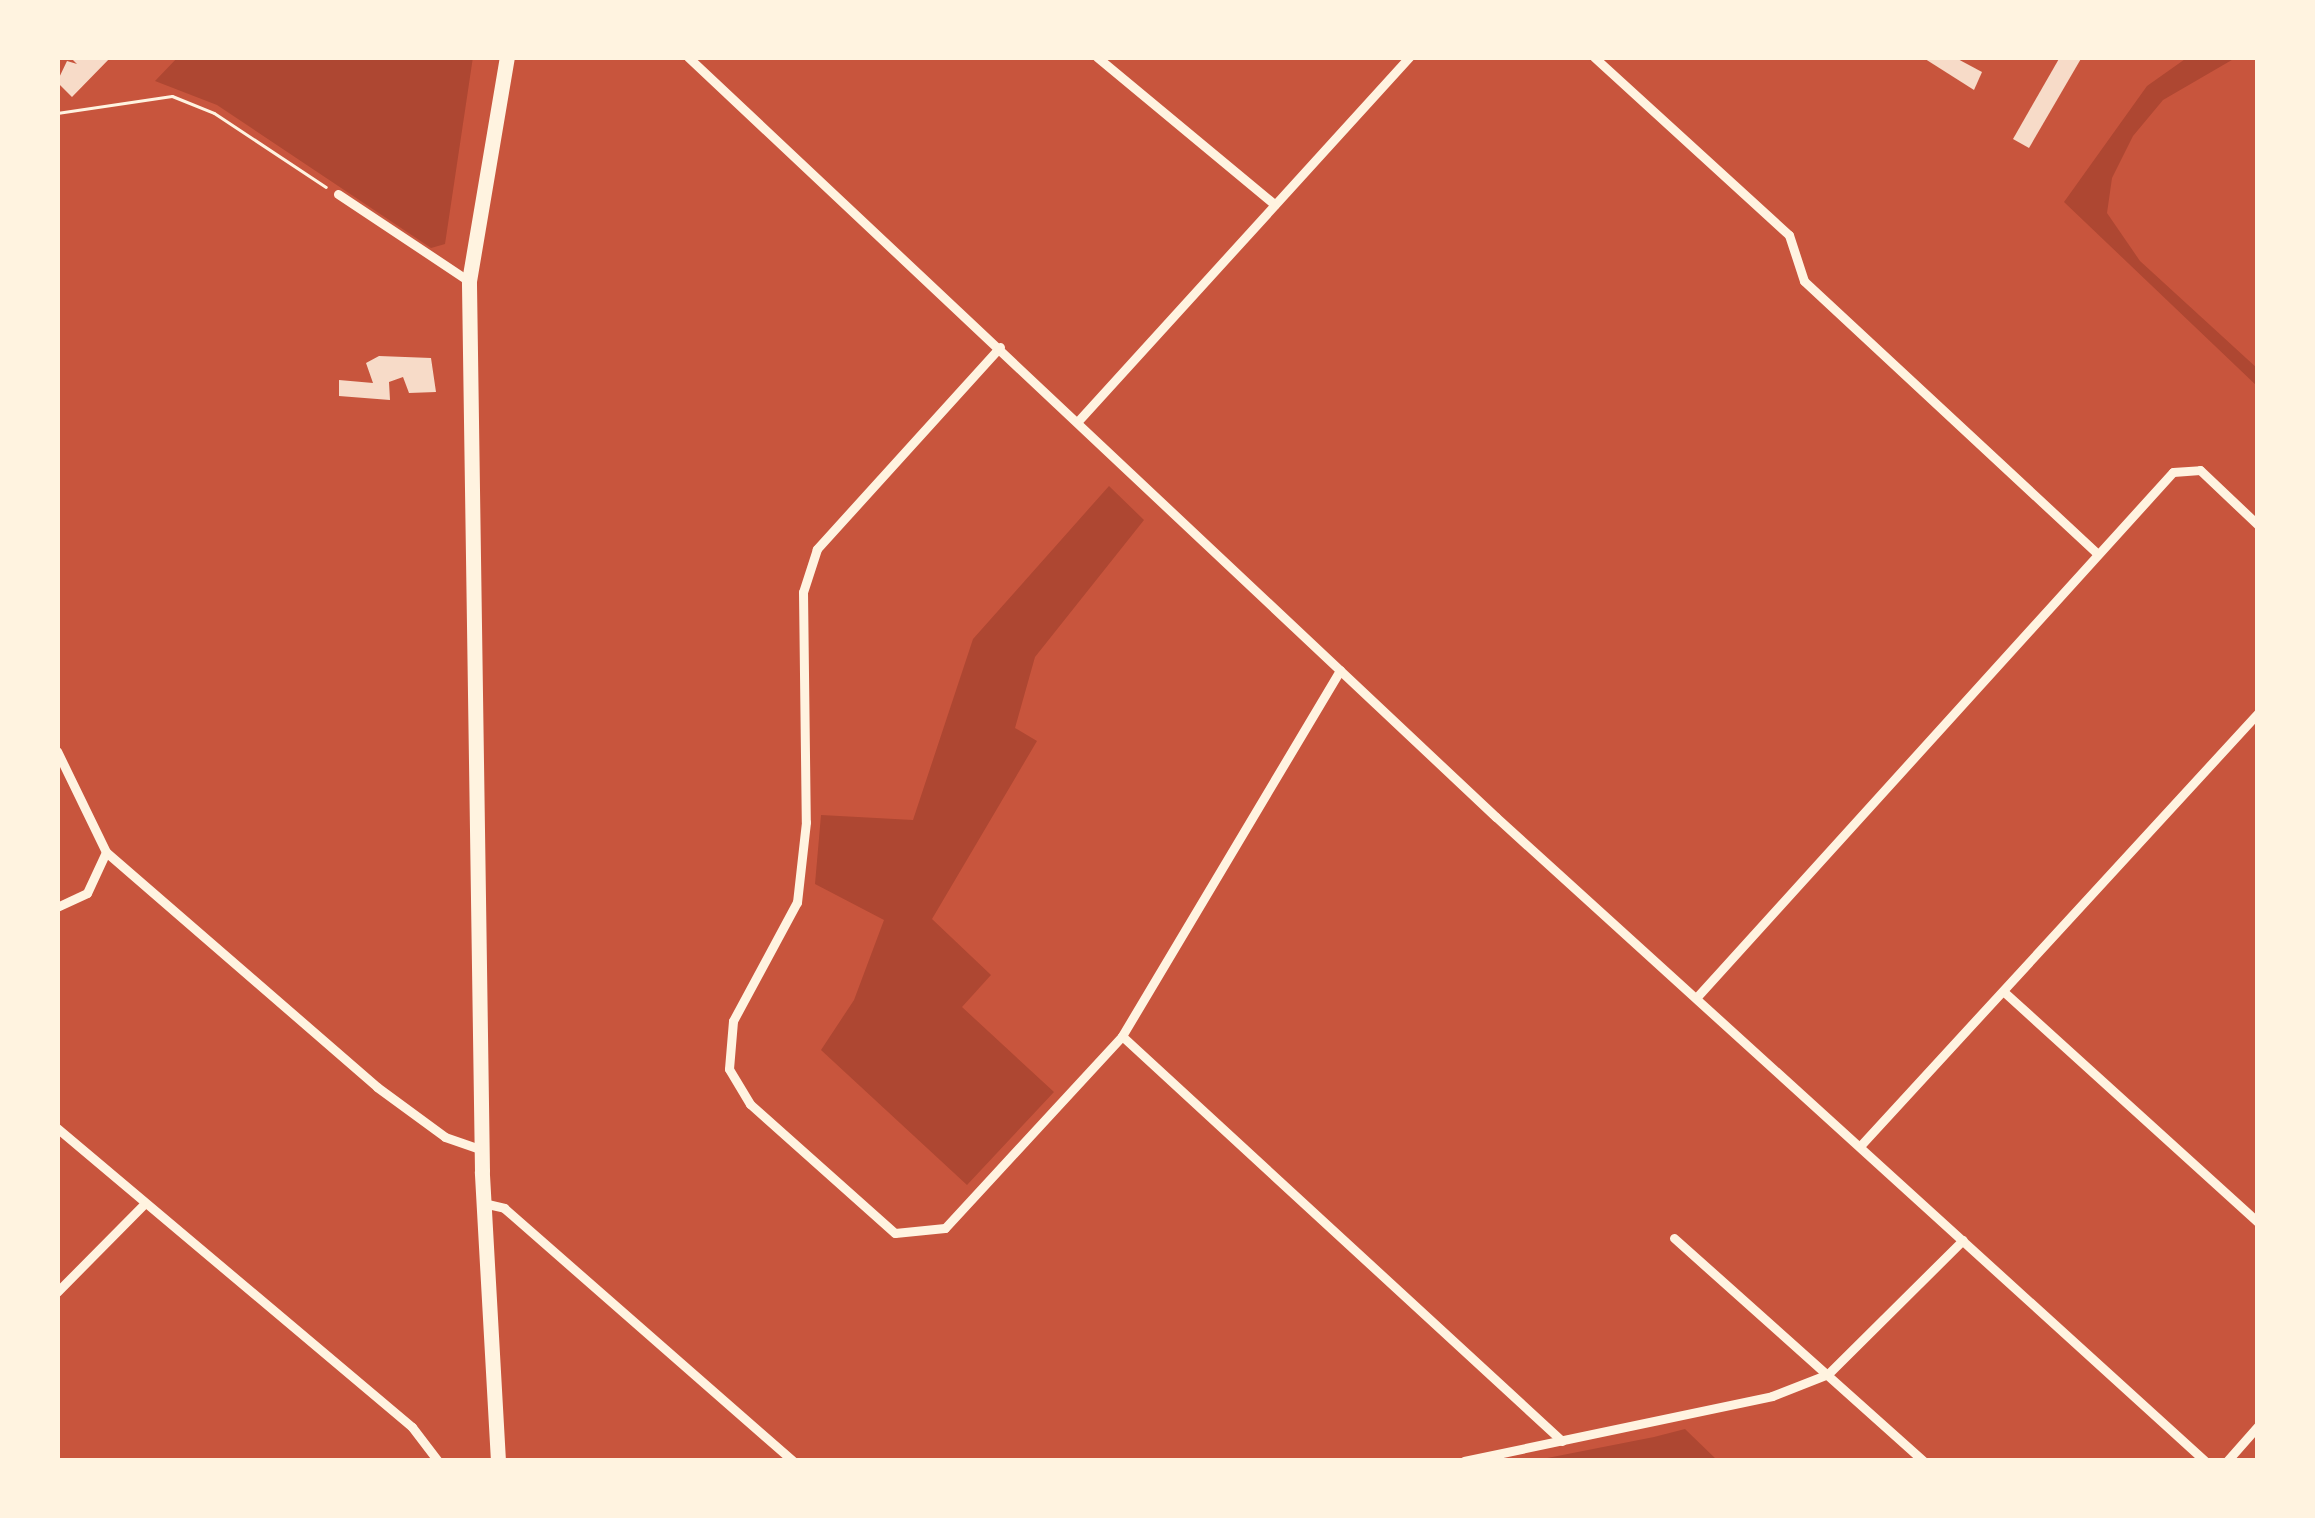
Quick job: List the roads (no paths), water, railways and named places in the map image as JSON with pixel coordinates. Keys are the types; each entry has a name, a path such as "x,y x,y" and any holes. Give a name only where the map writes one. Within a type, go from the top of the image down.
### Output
{"main road":[{"path":"498,1461 483,1203 470,281 507,57"}],"street":[{"path":"688,57 1340,670 2205,1461"},
{"path":"1096,57 1275,205"},
{"path":"1079,421 1409,57"},
{"path":"1594,57 1789,235 1804,281 2098,554"},
{"path":"338,194 470,281"},
{"path":"1000,347 817,549 803,592 806,823 797,902 733,1022 729,1069 750,1104 895,1233 945,1228 1122,1036 1340,670"},
{"path":"1696,998 2098,554 2188,466 2258,525"},
{"path":"1862,1145 2258,713"},
{"path":"57,751 106,852 377,1087 445,1137 482,1150"},
{"path":"57,907 87,893 106,852"},
{"path":"2003,991 2258,1222"},
{"path":"1122,1036 1562,1441"},
{"path":"57,1128 412,1427 438,1461"},
{"path":"483,1203 504,1208 793,1461"},
{"path":"57,1292 144,1204"},
{"path":"1674,1238 1923,1461"},
{"path":"1464,1461 1772,1396 1828,1374 1963,1240"},
{"path":"2227,1461 2258,1426"}]}
